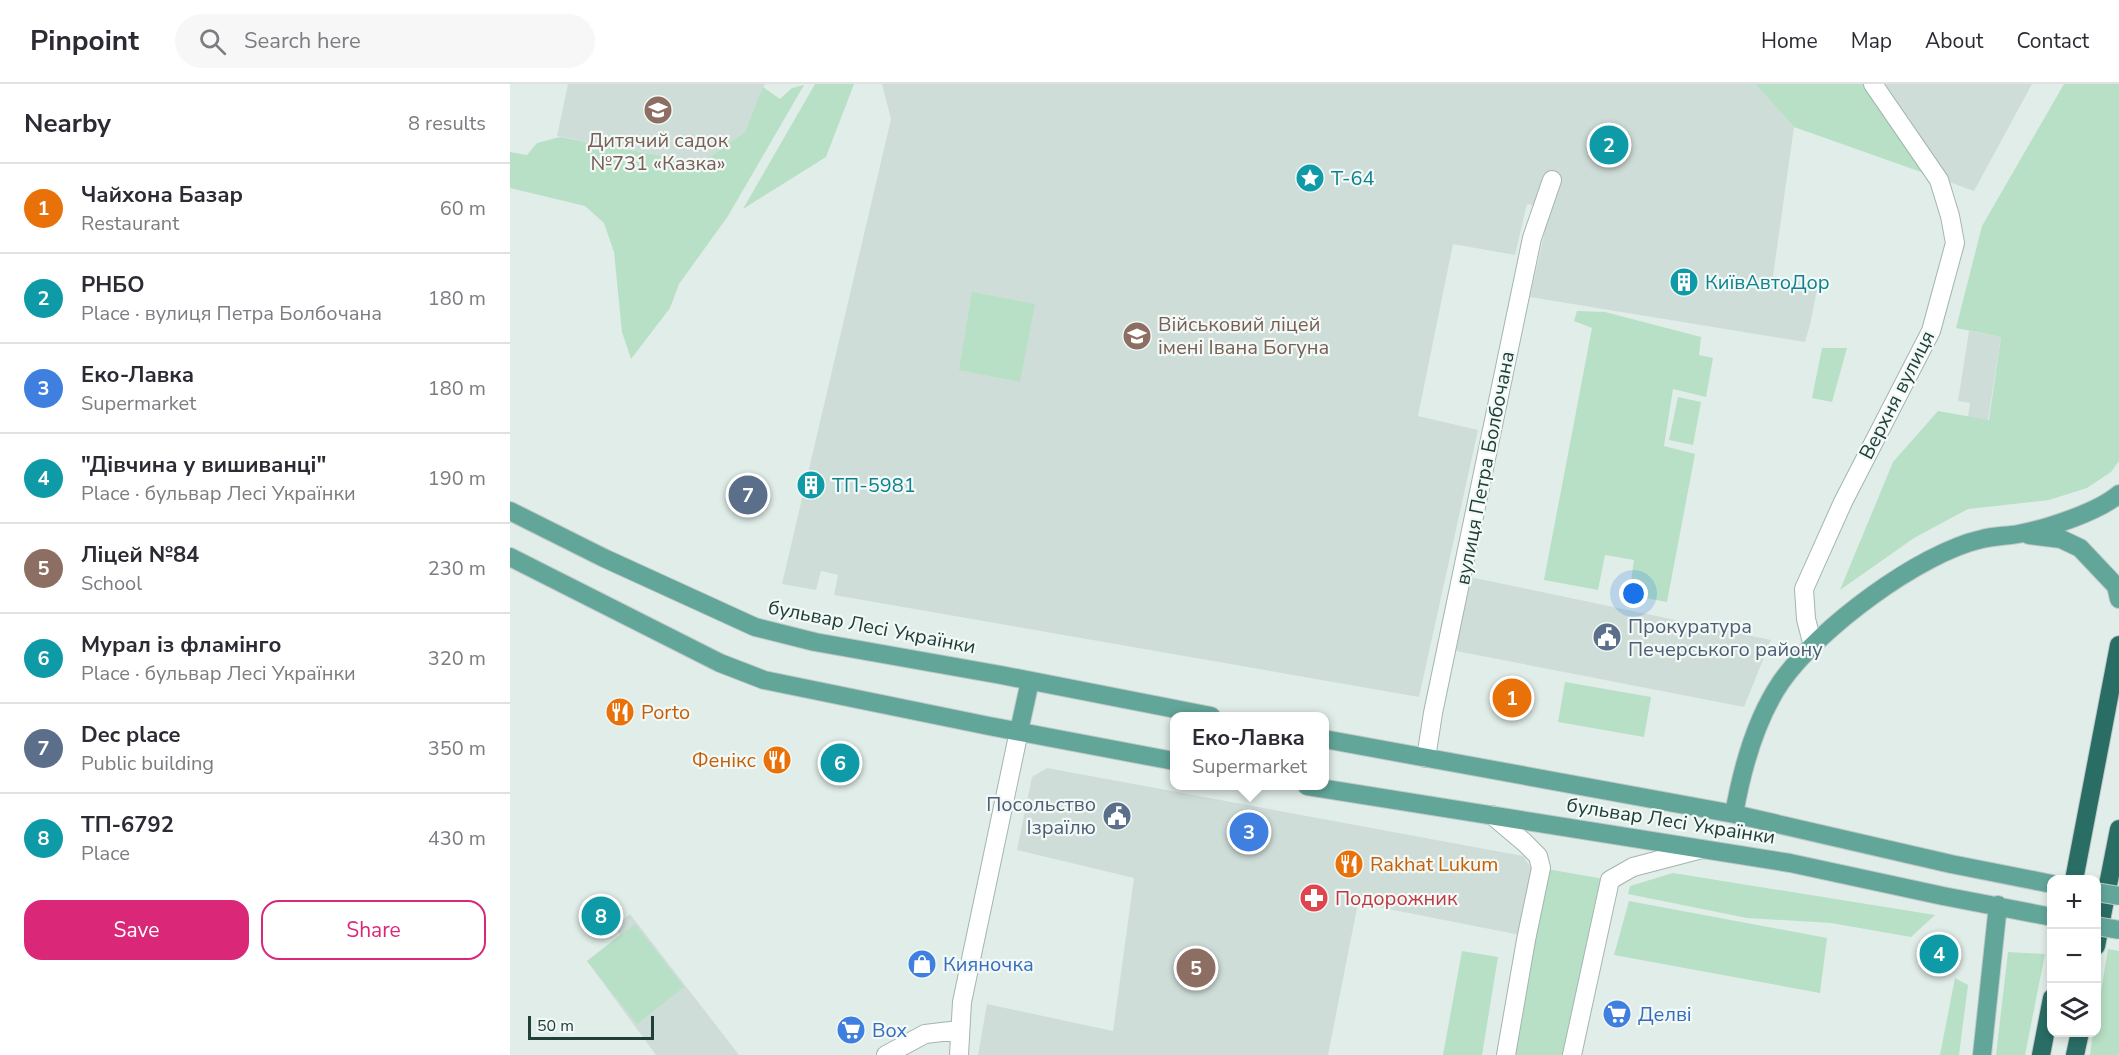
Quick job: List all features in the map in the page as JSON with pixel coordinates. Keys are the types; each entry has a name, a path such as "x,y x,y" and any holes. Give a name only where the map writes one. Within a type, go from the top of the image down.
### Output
{"highway":[{"path":"2075,875 2119,645"},
{"path":"2100,929 2119,829"},
{"path":"2040,1055 2047,1022"},
{"path":"2075,1055 2079,1037"}],"main road":[{"path":"1734,814 1742,773 1762,719 1780,683 1797,661 1865,602 1917,566 1948,550 1982,539 2021,534 2090,512 2119,494"},
{"name":"бульвар Лесі Українки","path":"510,511 604,558 755,627 815,642 1186,712"},
{"path":"2021,534 2061,539 2080,548 2116,585 2119,599"},
{"path":"510,557 720,663 764,680 1170,759"},
{"path":"1019,731 1030,681"},
{"name":"бульвар Лесі Українки","path":"1329,740 1734,814 1951,864 2044,882"},
{"name":"бульвар Лесі Українки","path":"1329,789 1705,848 1790,863 2047,916"},
{"path":"1943,896 1951,888 1956,876 1951,864"},
{"path":"2101,893 2119,897"},
{"path":"1982,1055 1998,905"},
{"path":"2101,927 2119,930"}],"street":[{"name":"Верхня вулиця","path":"1813,646 1806,619 1803,589 1843,502 1931,331 1955,243 1950,216 1939,180 1872,84"},
{"name":"вулиця Петра Болбочана","path":"1426,759 1433,713 1530,249 1552,180"},
{"path":"959,1055 959,1030 965,988 1019,731"},
{"path":"1492,815 1538,856 1541,868 1506,1055"},
{"path":"1572,1055 1610,880 1633,867 1705,848"},
{"path":"886,1055 925,1034 959,1030"}],"shaded area":[{"name":"Дитячий садок №731 «Казка»","path":"568,84 765,84 745,132 701,163 557,136"},
{"name":"Військовий ліцей імені Івана Богуна","path":"882,84 1755,84 1794,127 1773,276 1818,285 1810,325 1805,342 1530,297 1550,208 1527,204 1515,255 1453,244 1418,416 1478,430 1419,697 834,595 838,575 821,571 816,590 782,584 891,119"},
{"path":"1864,84 2032,84 1974,191 1924,173"},
{"path":"1969,331 2001,337 1988,420 1968,417 1970,403 1958,401"},
{"name":"Прокуратура Печерського району","path":"1470,577 1771,640 1744,707 1456,651"},
{"path":"1047,768 1523,856 1533,871 1520,935 1358,903 1328,1055 978,1055 987,1004 1113,1031 1134,878 1017,850 1032,777"},
{"path":"630,914 739,1055 656,1055 587,961 620,935 614,927"}],"green space":[{"path":"815,84 854,84 826,157 743,209"},
{"path":"1755,84 1864,84 1924,173 1794,127"},
{"path":"2064,84 2119,84 2119,461 2111,472 2087,488 2049,500 1968,509 1914,538 1840,590 1893,462 1938,411 1989,420 2001,337 1956,328 1982,226"},
{"path":"804,85 728,216 679,284 670,308 631,359 622,332 614,252 604,223 585,206 510,188 510,152 527,155 537,143 560,137 701,163 745,132 763,87 780,99 792,88"},
{"path":"972,292 1035,304 1020,382 959,370"},
{"path":"1577,311 1605,312 1701,337 1699,355 1713,358 1706,397 1673,389 1664,446 1695,454 1667,602 1629,595 1634,560 1605,555 1598,590 1544,580 1592,328 1574,321"},
{"path":"1822,348 1847,348 1832,402 1812,398"},
{"path":"1678,397 1701,402 1693,445 1669,440"},
{"path":"1565,682 1651,697 1644,737 1558,722"},
{"path":"1541,868 1610,880 1572,1055 1506,1055"},
{"path":"1673,873 1935,915 1911,937 1831,923 1747,918 1628,894 1630,886"},
{"path":"1629,901 1827,938 1820,993 1614,955"},
{"path":"635,924 684,987 637,1024 587,961"},
{"path":"2108,949 2119,951 2118,1055 2090,1055 2092,1037 2101,1037 2101,991"},
{"path":"1462,951 1498,957 1482,1055 1443,1055"},
{"path":"2008,952 2045,954 2025,1055 1996,1055"},
{"path":"1955,978 1968,985 1959,1055 1940,1055"}],"place":[{"name":"Дитячий садок №731 «Казка»","path":"658,110"},
{"name":"РНБО","path":"1609,145"},
{"name":"Т-64","path":"1310,178"},
{"name":"КиївАвтоДор","path":"1684,282"},
{"name":"Військовий ліцей імені Івана Богуна","path":"1137,336"},
{"name":"ТП-5981","path":"811,485"},
{"name":"Dec place","path":"748,495"},
{"name":"Прокуратура Печерського району","path":"1607,637"},
{"name":"Чайхона Базар","path":"1512,698"},
{"name":"Porto","path":"620,712"},
{"name":"Фенікс","path":"777,760"},
{"name":"Мурал із фламінго","path":"840,763"},
{"name":"Посольство Ізраїлю","path":"1117,816"},
{"name":"Еко-Лавка","path":"1249,832"},
{"name":"Rakhat Lukum","path":"1349,864"},
{"name":"Подорожник","path":"1314,898"},
{"name":"ТП-6792","path":"601,916"},
{"name":"\"Дівчина у вишиванці\"","path":"1939,954"},
{"name":"Кияночка","path":"922,964"},
{"name":"Ліцей №84","path":"1196,968"},
{"name":"Делві","path":"1617,1014"},
{"name":"Box","path":"851,1030"}]}
